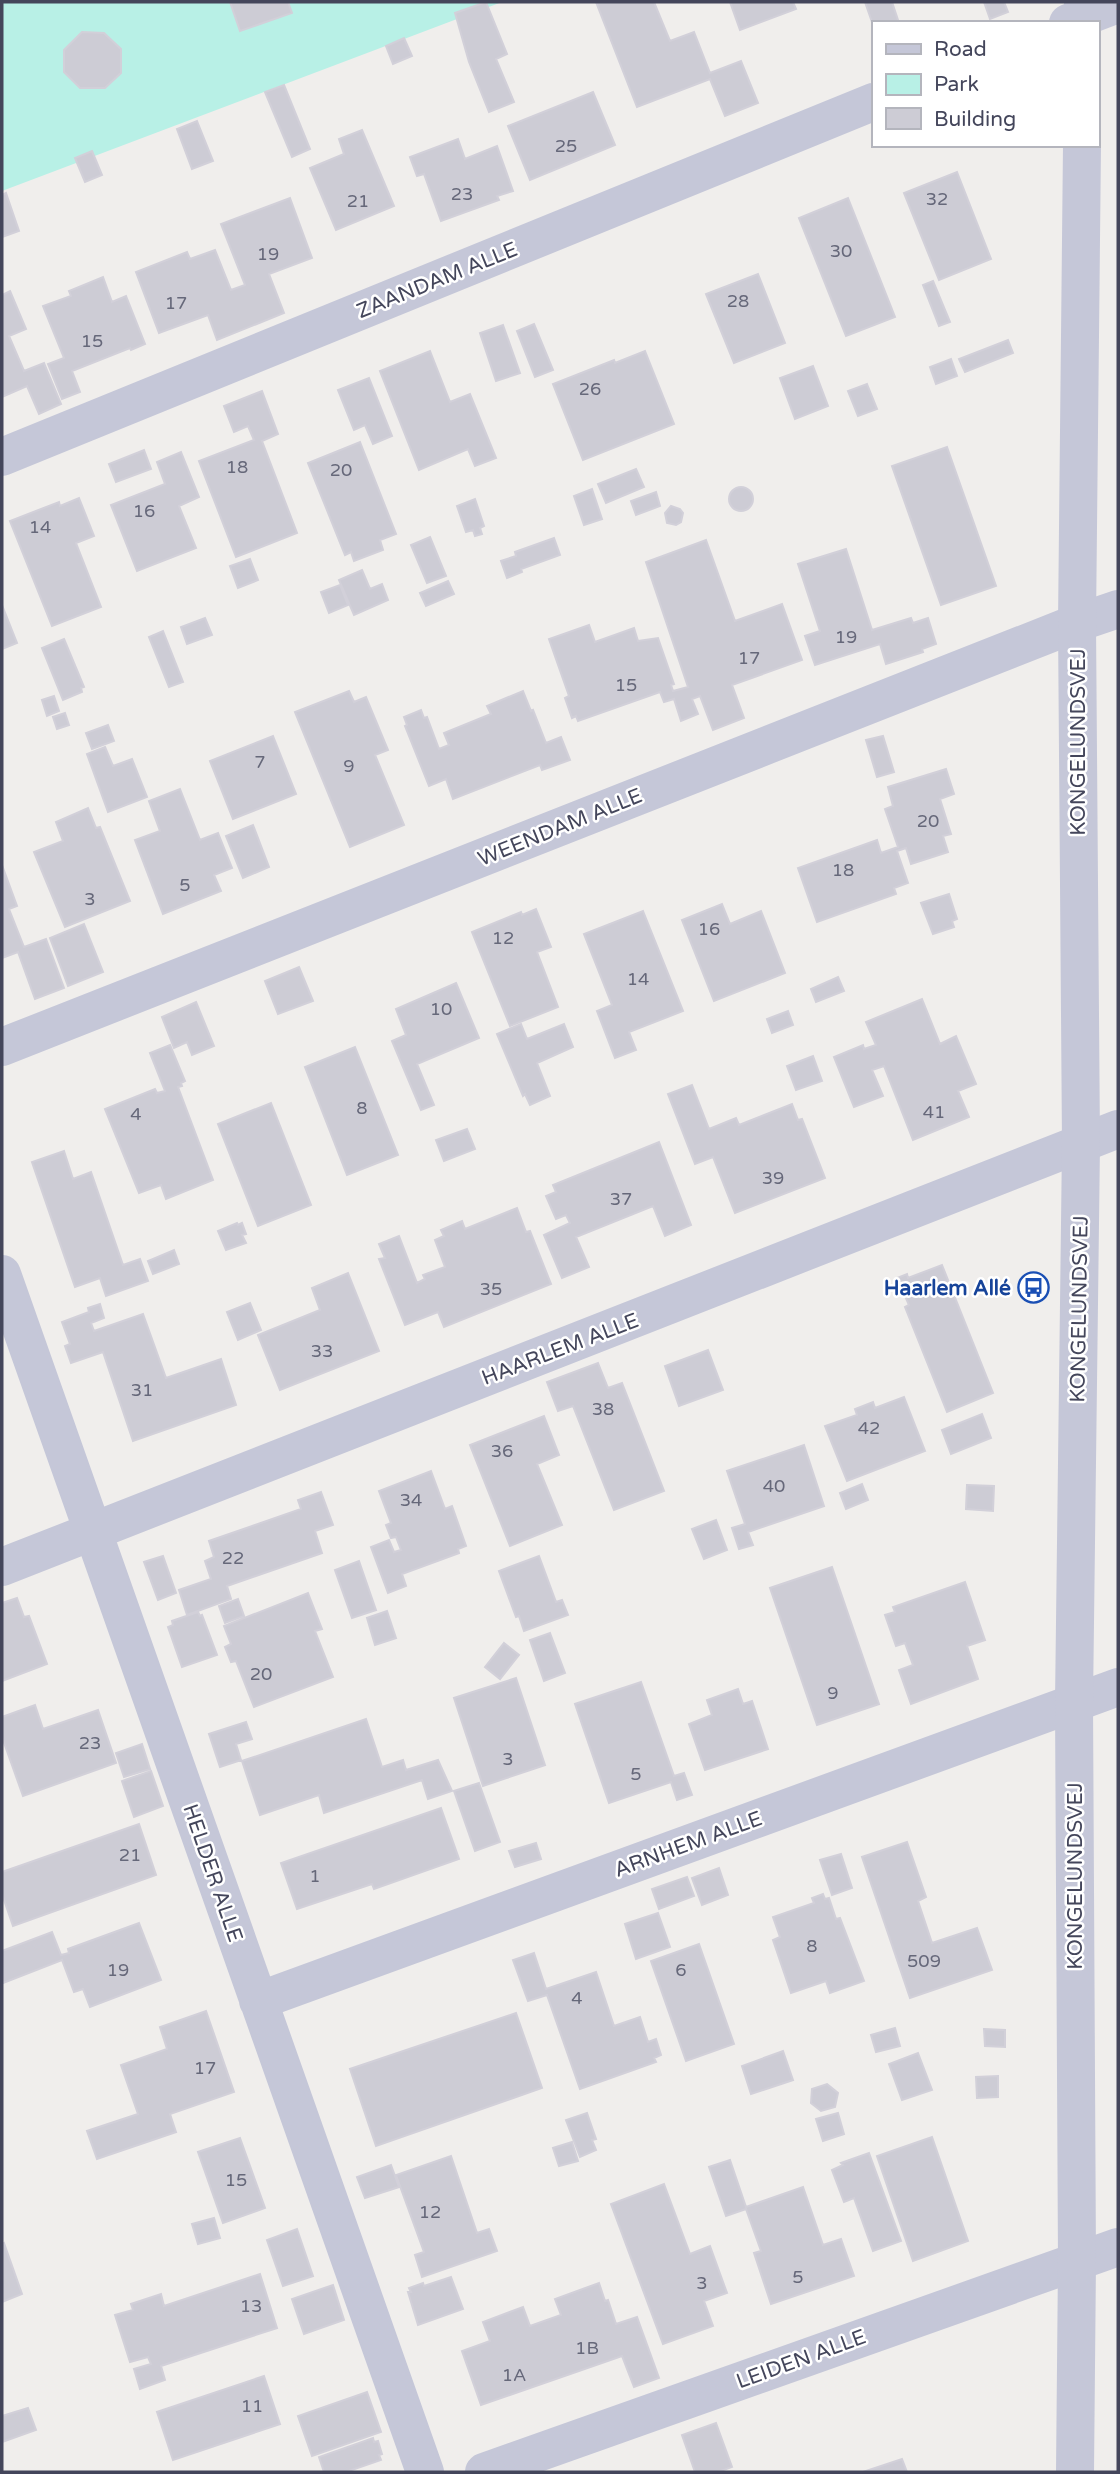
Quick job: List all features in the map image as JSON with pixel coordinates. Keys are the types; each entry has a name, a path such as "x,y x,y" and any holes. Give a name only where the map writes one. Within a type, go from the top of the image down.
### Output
{"street":[{"path":"1079,16 1118,4"},
{"name":"ZAANDAM ALLE","path":"2,457 872,102"},
{"name":"KONGELUNDSVEJ","path":"1075,2472 1077,2261 1074,1702 1081,1144 1077,623 1082,147"},
{"name":"WEENDAM ALLE","path":"2,1047 1118,609"},
{"name":"HAARLEM ALLE","path":"2,1567 1118,1129"},
{"name":"HELDER ALLE","path":"2,1274 425,2472"},
{"name":"ARNHEM ALLE","path":"258,2001 1118,1687"},
{"name":"LEIDEN ALLE","path":"484,2472 1118,2247"}],"green space":[{"path":"2,2 230,2 240,31 292,13 289,2 502,2 2,191"}],"building":[{"path":"230,2 288,2 292,13 240,31"},
{"path":"486,2 507,54 496,59 514,102 489,112 469,62 455,13"},
{"path":"596,2 654,2 670,41 694,32 710,73 741,61 758,103 725,116 710,79 637,107"},
{"path":"730,2 793,2 796,9 740,30"},
{"path":"865,2 892,2 898,21 872,22"},
{"path":"984,2 1004,2 1008,12 990,19"},
{"path":"82,32 104,33 121,49 121,73 105,88 80,88 64,72 64,50"},
{"path":"404,38 412,56 393,64 386,46"},
{"path":"284,85 310,149 292,157 265,92"},
{"path":"593,92 615,145 530,180 508,126"},
{"path":"197,121 213,161 192,169 177,129"},
{"path":"362,130 394,206 336,230 310,168 344,154 339,139"},
{"path":"458,139 465,159 497,146 513,191 497,196 499,200 441,221 424,174 417,176 410,157"},
{"path":"92,151 102,175 85,182 75,158"},
{"path":"957,172 991,259 939,280 904,193"},
{"path":"6,193 19,231 2,237 2,195"},
{"path":"290,198 312,258 269,274 284,313 217,340 208,315 159,333 136,272 187,252 190,259 215,250 231,290 245,285 221,224"},
{"path":"848,198 895,317 846,336 799,218"},
{"path":"758,274 785,343 734,363 706,294"},
{"path":"103,277 112,302 126,296 145,344 72,371 80,392 62,399 48,364 64,358 43,306 71,296 69,291"},
{"path":"933,281 950,322 939,326 923,285"},
{"path":"10,291 26,329 9,336 24,371 44,363 61,404 39,414 27,386 2,397 2,295"},
{"path":"534,324 553,370 535,377 517,331"},
{"path":"503,325 520,373 496,381 480,333"},
{"path":"1008,340 1013,353 965,372 959,359"},
{"path":"430,351 450,402 470,394 496,458 475,466 468,449 419,470 380,371"},
{"path":"645,351 674,424 583,460 553,384"},
{"path":"951,359 957,376 936,384 930,367"},
{"path":"813,366 828,406 795,419 780,378"},
{"path":"369,378 392,436 373,444 365,425 354,430 338,390"},
{"path":"867,384 877,409 858,416 848,391"},
{"path":"262,391 278,434 262,441 297,533 236,557 199,461 254,440 248,426 234,432 224,406"},
{"path":"360,442 396,534 380,540 383,550 354,561 351,552 345,555 308,463"},
{"path":"947,447 996,586 941,605 892,466"},
{"path":"144,450 151,469 116,482 109,464"},
{"path":"181,452 199,497 179,506 196,548 137,571 111,505 165,484 157,462"},
{"path":"636,469 644,487 606,503 598,484"},
{"path":"741,487 749,491 753,499 749,507 741,511 733,507 729,499 733,491"},
{"path":"592,489 602,519 584,525 574,496"},
{"path":"656,492 660,506 636,515 631,501"},
{"path":"79,498 94,536 76,543 101,607 52,626 10,521 59,502 60,506"},
{"path":"475,499 484,526 480,528 482,534 475,536 473,530 466,532 457,506"},
{"path":"671,506 683,513 681,522 676,525 667,523 665,513"},
{"path":"430,537 446,576 427,583 411,545"},
{"path":"554,538 560,555 521,569 522,572 507,578 501,561 516,556 515,552"},
{"path":"706,540 735,621 782,604 802,660 732,685 744,718 713,730 700,696 692,699 698,714 681,721 674,699 664,702 660,692 578,721 576,716 572,718 565,698 569,696 549,639 589,625 595,642 634,628 638,641 658,638 674,684 671,685 673,691 688,687 646,562"},
{"path":"846,549 872,630 911,618 913,623 928,618 936,644 922,649 923,652 886,664 880,644 815,665 805,636 820,631 798,564"},
{"path":"250,559 258,580 238,588 230,566"},
{"path":"362,570 370,589 382,584 388,600 354,615 339,580"},
{"path":"448,581 454,594 426,606 420,593"},
{"path":"340,585 348,605 329,613 321,592"},
{"path":"2,605 17,643 2,649"},
{"path":"205,618 212,635 187,644 181,627"},
{"path":"163,631 183,682 169,687 149,637"},
{"path":"64,639 84,687 81,688 82,692 63,700 42,648"},
{"path":"349,691 354,702 366,697 388,750 375,755 404,825 350,847 295,712"},
{"path":"523,691 546,743 561,737 570,760 542,770 540,765 453,799 446,779 429,786 405,726 404,717 421,710 424,718 427,717 439,749 449,745 444,733 491,714 487,706"},
{"path":"54,696 59,711 47,716 42,700"},
{"path":"65,713 69,725 57,729 53,717"},
{"path":"108,725 114,741 92,749 86,733"},
{"path":"273,736 296,794 233,819 210,761"},
{"path":"883,736 894,772 877,777 866,740"},
{"path":"105,747 113,766 132,759 147,797 108,812 87,754"},
{"path":"946,769 954,794 940,799 951,834 943,836 948,852 911,864 906,848 897,851 908,883 894,888 896,894 817,922 798,868 877,840 881,853 898,847 885,809 893,806 888,787"},
{"path":"180,789 200,840 218,833 232,868 214,875 221,891 163,914 135,840 160,831 149,801"},
{"path":"88,808 96,828 100,827 130,901 65,927 34,852 63,841 56,822"},
{"path":"253,825 269,867 243,878 226,836"},
{"path":"2,865 17,906 9,909 24,947 46,939 64,988 35,999 18,952 2,958"},
{"path":"949,894 957,919 952,921 954,927 933,934 921,903"},
{"path":"722,904 730,924 761,911 785,973 714,1001 682,920"},
{"path":"536,909 551,947 537,952 558,1007 510,1026 472,932 521,912 522,915"},
{"path":"643,911 683,1011 629,1032 636,1050 615,1058 597,1011 612,1005 584,934"},
{"path":"84,924 103,972 68,986 50,938"},
{"path":"299,967 313,1001 278,1014 265,981"},
{"path":"838,977 844,991 816,1002 811,989"},
{"path":"456,983 479,1038 417,1064 434,1105 421,1110 392,1041 406,1035 396,1009"},
{"path":"922,999 940,1044 956,1036 976,1084 958,1091 969,1117 913,1140 884,1066 872,1070 883,1096 854,1107 834,1057 863,1045 864,1049 876,1045 866,1022"},
{"path":"196,1002 214,1046 192,1055 187,1042 174,1048 162,1017"},
{"path":"788,1011 793,1025 772,1033 767,1019"},
{"path":"521,1024 527,1039 564,1024 573,1047 537,1063 550,1096 530,1105 525,1094 523,1096 497,1034"},
{"path":"170,1045 185,1081 178,1087 213,1180 166,1199 161,1185 139,1193 105,1109 155,1089 157,1093 165,1091 150,1053"},
{"path":"355,1047 398,1155 347,1175 305,1067"},
{"path":"813,1056 822,1081 796,1090 787,1066"},
{"path":"692,1085 709,1129 736,1118 739,1125 792,1104 798,1120 802,1119 825,1178 735,1213 713,1157 695,1164 668,1094"},
{"path":"271,1103 311,1205 258,1226 218,1124"},
{"path":"467,1129 475,1149 444,1161 436,1140"},
{"path":"659,1142 691,1225 665,1236 653,1206 576,1237 589,1267 562,1278 544,1235 570,1223 566,1215 556,1219 546,1196 556,1192 553,1185"},
{"path":"64,1151 73,1179 91,1172 123,1265 140,1259 148,1281 106,1296 100,1278 75,1287 32,1162"},
{"path":"517,1208 526,1232 530,1231 551,1284 444,1327 438,1312 405,1325 379,1259 385,1258 379,1244 399,1236 417,1283 425,1279 423,1275 445,1267 435,1240 444,1236 441,1230 462,1221 465,1229"},
{"path":"242,1223 246,1234 242,1235 246,1243 226,1250 218,1231"},
{"path":"174,1250 179,1264 153,1274 148,1261"},
{"path":"942,1265 993,1393 947,1412 905,1307 909,1305 897,1278 907,1274 908,1278"},
{"path":"348,1273 379,1351 280,1390 258,1335 320,1310 312,1288"},
{"path":"250,1303 261,1330 238,1340 227,1312"},
{"path":"100,1304 104,1318 91,1323 94,1331 143,1314 166,1378 221,1359 236,1405 133,1441 103,1352 71,1363 65,1346 70,1344 62,1322 89,1312 88,1308"},
{"path":"708,1350 723,1390 679,1406 665,1366"},
{"path":"598,1363 608,1388 622,1383 664,1491 614,1510 573,1406 558,1411 547,1382"},
{"path":"904,1397 925,1451 847,1481 825,1426 857,1415 855,1409 873,1402 875,1408"},
{"path":"982,1414 991,1438 951,1454 942,1430"},
{"path":"544,1416 559,1455 537,1464 562,1525 510,1546 470,1445"},
{"path":"804,1445 824,1506 748,1532 753,1545 739,1549 732,1528 745,1524 727,1471"},
{"path":"431,1471 445,1509 452,1506 466,1546 458,1549 459,1553 402,1574 406,1586 388,1593 371,1547 389,1540 394,1552 401,1550 396,1537 391,1538 386,1525 391,1523 379,1491"},
{"path":"862,1484 868,1500 846,1509 840,1493"},
{"path":"967,1485 994,1486 993,1511 966,1509"},
{"path":"321,1492 333,1525 315,1531 322,1553 227,1586 231,1599 187,1615 179,1590 211,1579 205,1561 214,1557 209,1541 301,1509 298,1500"},
{"path":"716,1520 727,1550 704,1559 692,1529"},
{"path":"163,1556 176,1593 158,1600 144,1562"},
{"path":"539,1556 556,1602 562,1600 568,1615 524,1631 499,1571"},
{"path":"359,1561 376,1610 352,1618 335,1570"},
{"path":"832,1567 879,1704 817,1725 770,1588"},
{"path":"965,1582 985,1640 967,1646 978,1679 911,1704 899,1670 913,1665 905,1643 896,1646 885,1615 895,1612 893,1607"},
{"path":"308,1593 322,1629 315,1631 333,1677 254,1707 236,1661 231,1662 225,1647 231,1644 224,1626"},
{"path":"17,1598 24,1617 29,1616 47,1664 2,1681 2,1603"},
{"path":"238,1599 244,1616 225,1623 219,1606"},
{"path":"387,1611 396,1638 375,1645 367,1618"},
{"path":"198,1612 202,1615 217,1655 182,1667 168,1627 173,1625 172,1621"},
{"path":"550,1633 565,1673 544,1681 530,1640"},
{"path":"504,1643 519,1655 500,1679 485,1667"},
{"path":"516,1678 545,1765 483,1786 454,1698"},
{"path":"641,1682 674,1776 684,1773 692,1795 677,1800 671,1782 609,1803 575,1704"},
{"path":"738,1689 743,1704 752,1701 768,1749 705,1770 689,1724 712,1715 707,1700"},
{"path":"35,1705 43,1729 98,1710 116,1763 23,1796 2,1737 2,1717"},
{"path":"366,1719 382,1767 403,1760 406,1770 438,1760 452,1791 428,1799 422,1780 324,1813 319,1795 260,1815 242,1761"},
{"path":"246,1722 252,1739 236,1744 241,1760 220,1767 209,1734"},
{"path":"142,1744 150,1769 124,1777 116,1753"},
{"path":"151,1771 163,1806 134,1817 122,1781"},
{"path":"479,1783 500,1842 475,1851 454,1791"},
{"path":"441,1808 459,1859 374,1889 372,1884 297,1909 281,1863"},
{"path":"139,1824 156,1875 13,1926 2,1894 2,1872"},
{"path":"907,1842 926,1897 918,1901 932,1943 977,1928 992,1970 910,1998 862,1857"},
{"path":"536,1843 541,1859 515,1867 509,1851"},
{"path":"841,1854 852,1888 832,1895 820,1860"},
{"path":"719,1868 728,1895 702,1905 692,1878"},
{"path":"687,1877 694,1896 659,1909 652,1889"},
{"path":"823,1894 825,1899 829,1898 836,1919 840,1918 864,1981 830,1993 826,1981 791,1993 773,1940 780,1937 773,1917 814,1903 812,1898"},
{"path":"658,1913 670,1947 636,1959 625,1924"},
{"path":"139,1923 161,1980 90,2007 83,1989 74,1992 62,1960 3,1983 2,1951 52,1932 61,1955 69,1953 68,1949"},
{"path":"699,1944 734,2044 686,2061 651,1961"},
{"path":"534,1953 546,1989 596,1972 614,2026 640,2017 648,2042 656,2039 661,2055 654,2058 656,2062 580,2089 547,1995 528,2001 513,1960"},
{"path":"206,2011 234,2092 170,2114 176,2132 97,2159 87,2131 138,2114 121,2065 167,2049 160,2027"},
{"path":"516,2013 542,2088 376,2146 350,2069"},
{"path":"895,2028 900,2046 876,2052 871,2035"},
{"path":"984,2029 1005,2030 1005,2047 985,2046"},
{"path":"783,2051 793,2080 751,2094 742,2066"},
{"path":"918,2053 932,2090 902,2100 889,2064"},
{"path":"998,2076 998,2097 977,2098 976,2077"},
{"path":"827,2084 838,2093 835,2107 821,2111 811,2103 812,2089"},
{"path":"587,2113 596,2139 592,2140 596,2150 580,2157 566,2120"},
{"path":"838,2113 844,2134 823,2141 816,2119"},
{"path":"932,2137 968,2241 913,2261 877,2156"},
{"path":"240,2138 265,2208 223,2223 198,2152"},
{"path":"572,2142 578,2161 559,2166 553,2148"},
{"path":"869,2153 901,2241 873,2251 854,2198 844,2202 832,2170 843,2165 841,2163"},
{"path":"451,2156 477,2233 489,2229 497,2251 422,2277 415,2255 424,2252 396,2175"},
{"path":"730,2160 746,2207 803,2187 823,2245 841,2239 854,2276 771,2304 754,2253 761,2251 746,2209 726,2216 709,2167"},
{"path":"391,2165 399,2187 365,2198 357,2177"},
{"path":"664,2184 690,2254 710,2246 727,2293 704,2301 713,2326 663,2344 611,2204"},
{"path":"214,2218 220,2238 198,2244 192,2224"},
{"path":"297,2229 313,2276 283,2286 267,2240"},
{"path":"4,2243 22,2294 2,2302 2,2244"},
{"path":"260,2274 277,2328 161,2366 165,2380 140,2389 134,2369 151,2364 148,2357 130,2362 115,2315 133,2310 131,2304 161,2294 164,2306"},
{"path":"451,2277 463,2309 418,2325 409,2288"},
{"path":"599,2283 616,2324 637,2317 659,2378 634,2387 622,2356 481,2405 462,2351 490,2341 483,2322 523,2307 530,2326 561,2315 555,2299"},
{"path":"333,2285 344,2320 304,2334 292,2299"},
{"path":"264,2376 280,2424 173,2460 157,2412"},
{"path":"367,2392 381,2432 312,2456 298,2416"},
{"path":"28,2408 36,2430 2,2442 2,2416"},
{"path":"716,2423 732,2467 718,2472 695,2472 682,2435"},
{"path":"373,2438 374,2442 378,2441 381,2460 346,2472 324,2472 319,2457"},
{"path":"902,2459 907,2472 863,2472"}],"place":[{"name":"Haarlem Allé","path":"1034,1288"}]}
